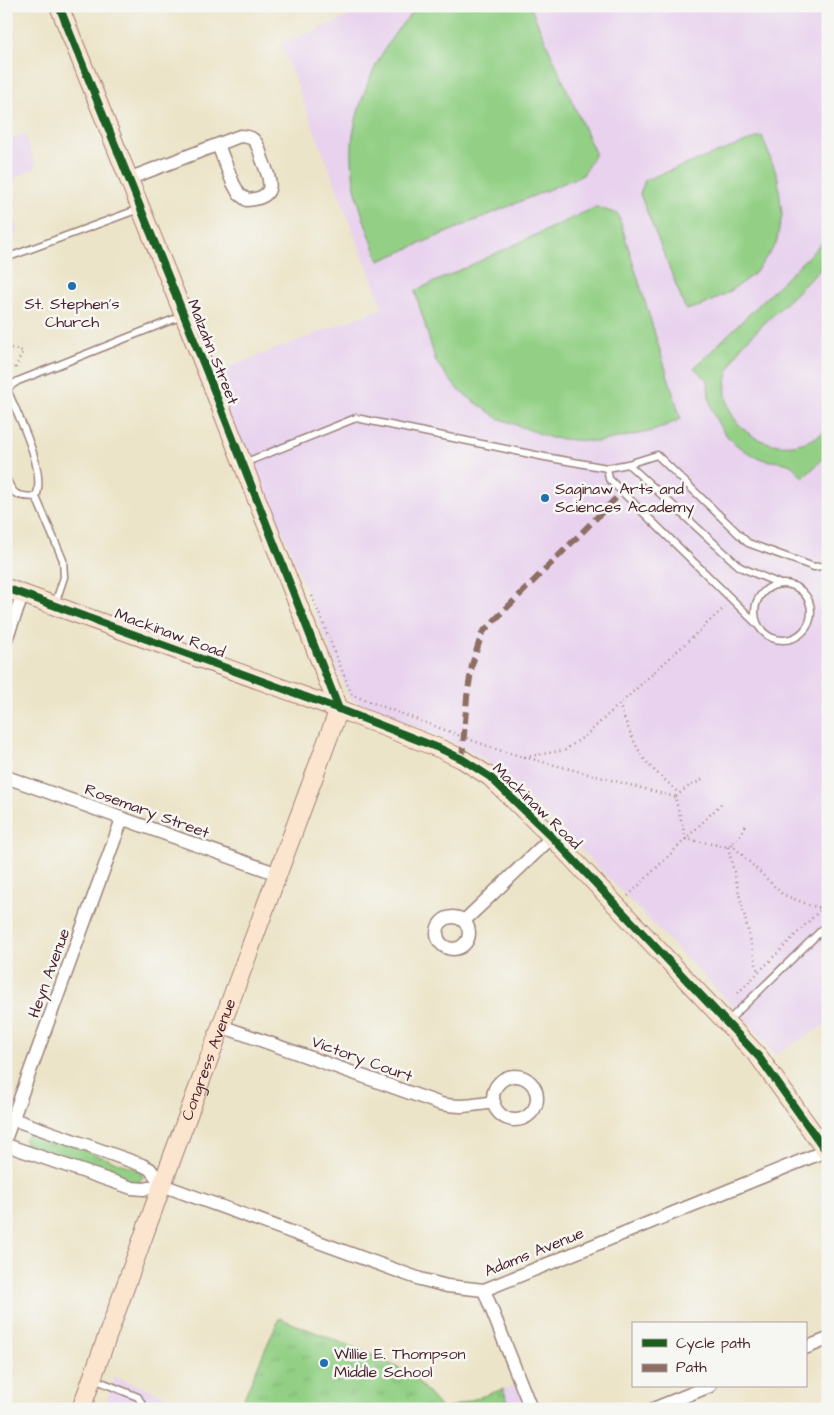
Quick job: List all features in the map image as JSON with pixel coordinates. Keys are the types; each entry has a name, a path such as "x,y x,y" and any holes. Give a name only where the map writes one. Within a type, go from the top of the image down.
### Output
{"street":[{"name":"Malzahn Street","path":"59,6 339,709"},
{"path":"128,178 218,144 240,136 252,139 257,144 270,184 269,191 265,196 247,200 240,194 218,144"},
{"name":"Mackinaw Road","path":"6,588 339,709 462,759 490,777 552,837 759,1057 827,1152"},
{"path":"6,639 23,594"},
{"name":"Congress Avenue","path":"81,1409 339,709"},
{"name":"Rosemary Street","path":"6,777 278,874"},
{"name":"Heyn Avenue","path":"6,1137 10,1118 122,819"},
{"path":"464,921 552,837"},
{"name":"Victory Court","path":"221,1026 441,1104 454,1107 494,1102"},
{"path":"6,1145 132,1188 144,1189 162,1185 150,1170 142,1164 10,1118"},
{"name":"Adams Avenue","path":"162,1185 420,1279 447,1286 484,1290 827,1152"},
{"path":"484,1290 531,1409"},
{"path":"806,1348 828,1339"},
{"path":"653,1409 705,1388"}],"lane":[{"path":"6,258 140,208"},
{"path":"55,606 64,577 63,560 36,497 39,489 37,465 6,388 18,381 184,316"},
{"path":"242,463 356,418 544,457 607,468 628,464 657,454 748,542 814,567 828,565"},
{"path":"607,468 609,479 763,632 779,640 788,640 804,631 809,623 810,604 798,589 790,585 780,584 740,567 628,464"},
{"path":"6,478 11,490 15,494 36,497"},
{"path":"758,625 755,617 758,599 763,592 780,584"},
{"path":"727,1022 828,924"},
{"path":"92,1378 138,1397 145,1409"}],"path":[{"path":"6,347 23,351 14,371"},
{"path":"312,595 352,695 498,750 675,797"},
{"path":"523,757 565,750 585,736 724,607"},
{"path":"822,612 828,612"},
{"path":"620,704 628,729 642,755 649,765 679,794"},
{"path":"675,797 689,786 702,780"},
{"path":"675,797 686,838"},
{"path":"618,906 723,802"},
{"path":"686,838 728,847 744,832 746,825"},
{"path":"732,844 782,894 821,908"},
{"path":"728,847 758,972"},
{"path":"738,993 828,902"}],"shaded area":[{"name":"Saginaw Arts and Sciences Academy","path":"375,6 828,6 828,1023 775,1055 751,1025 560,828 497,768 470,750 349,698 283,532 242,463 208,375 383,308 281,44"},
{"path":"25,134 36,168 6,182 6,141"},
{"path":"6,198 19,233 6,239"},
{"path":"115,1377 203,1409 104,1409"},
{"name":"Willie E. Thompson Middle School","path":"517,1385 527,1409 446,1409"}],"green space":[{"path":"420,6 530,6 595,153 583,175 379,261 356,191 352,164 353,135 356,118 376,65 396,32"},
{"path":"762,136 778,178 782,215 776,244 755,273 729,292 704,305 686,310 640,194 645,180"},
{"path":"596,207 618,214 681,419 653,431 598,442 551,438 498,418 458,390 436,362 415,291"},
{"path":"828,237 828,262 742,345 728,373 726,394 731,412 742,427 756,438 774,444 792,445 811,440 828,428 828,454 803,478 789,464 762,459 738,446 729,438 721,429 711,407 708,380 694,368"},
{"path":"30,1133 38,1134 139,1170 143,1177 139,1182 133,1183 28,1147 24,1139"},
{"name":"Willie E. Thompson Middle School","path":"279,1318 370,1354 412,1375 442,1409 239,1409"},
{"name":"Willie E. Thompson Middle School","path":"503,1389 511,1409 446,1409"}],"marked path":[{"path":"462,759 467,697 472,665 482,633 618,496"}],"cycle path":[{"path":"59,6 208,375 339,709"},
{"path":"6,588 339,709 441,749 462,759 490,777 552,837 759,1057 828,1154"}],"place":[{"name":"St. Stephen's Church","path":"72,286"},
{"name":"Saginaw Arts and Sciences Academy","path":"545,498"},
{"name":"Willie E. Thompson Middle School","path":"324,1363"}]}
